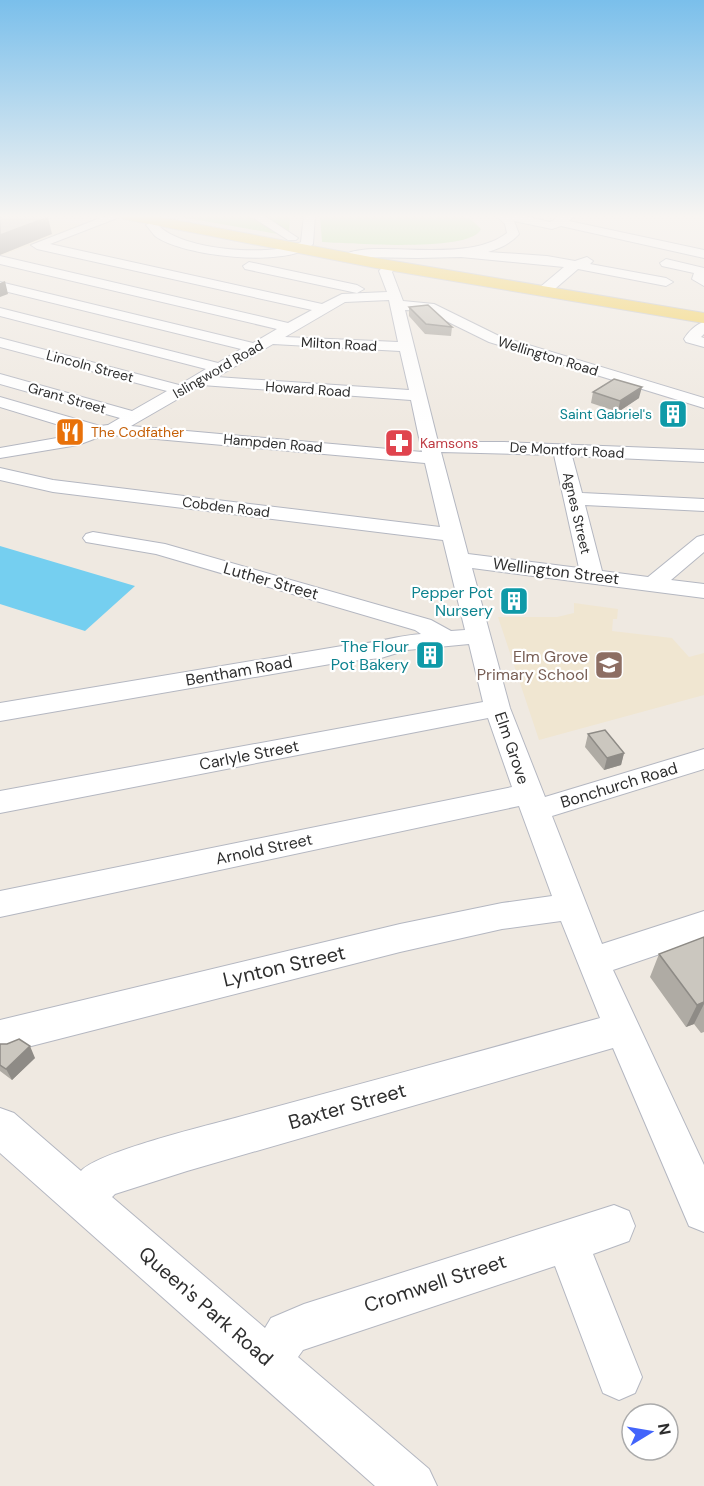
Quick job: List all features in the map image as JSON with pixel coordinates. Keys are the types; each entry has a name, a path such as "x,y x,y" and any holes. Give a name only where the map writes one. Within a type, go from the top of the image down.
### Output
{"main road":[{"path":"507,284 704,320"}],"street":[{"path":"107,284 290,328"},
{"path":"216,284 323,308"},
{"path":"328,284 357,292"},
{"name":"Islingword Road","path":"1,451 78,440 106,430 134,417 342,297 357,292 366,284"},
{"name":"Elm Grove","path":"390,284 497,708 570,906 621,1029 695,1166 704,1211"},
{"path":"544,291 552,284"},
{"path":"0,286 254,348"},
{"name":"Islingword Road","path":"357,292 395,301"},
{"name":"Wellington Road","path":"395,301 429,307 494,339 704,403"},
{"path":"0,312 220,368"},
{"path":"697,341 704,320"},
{"path":"9,360 74,331"},
{"name":"Milton Road","path":"270,339 407,346"},
{"name":"Lincoln Street","path":"0,342 181,390"},
{"name":"Grant Street","path":"0,379 134,417"},
{"name":"Howard Road","path":"198,380 419,396"},
{"name":"Hampden Road","path":"0,402 106,430 432,452"},
{"name":"Islingword Road","path":"64,457 84,446 78,440"},
{"name":"De Montfort Road","path":"432,452 562,450 704,456"},
{"name":"Agnes Street","path":"562,450 592,575"},
{"name":"Cobden Road","path":"0,474 53,486 455,548"},
{"path":"574,499 704,505"},
{"name":"Luther Street","path":"93,538 168,551 417,623 445,638"},
{"path":"654,584 704,541"},
{"name":"Wellington Street","path":"455,548 592,575 704,591"},
{"name":"Bentham Road","path":"0,712 342,654 361,654 392,648 403,643 478,636"},
{"name":"Carlyle Street","path":"0,802 497,708"},
{"name":"Bonchurch Road","path":"531,801 548,807 704,759"},
{"name":"Arnold Street","path":"0,904 531,801"},
{"name":"Lynton Street","path":"0,1037 400,938 502,916 542,912 570,906"},
{"path":"592,961 621,954 704,925"},
{"name":"Baxter Street","path":"83,1200 102,1178 187,1151 621,1029"},
{"name":"Queen's Park Road","path":"0,1127 412,1486"},
{"name":"Cromwell Street","path":"269,1361 287,1334 304,1326 614,1226"},
{"path":"567,1240 619,1377"}],"shaded area":[{"name":"Elm Grove Primary School","path":"574,603 618,609 617,619 613,619 612,631 672,638 689,657 704,653 704,695 539,740 498,617 557,617 574,613"}],"water":[{"path":"0,546 135,586 85,631 0,604"}],"building":[{"path":"428,305 452,327 426,324 409,307"},
{"path":"614,379 642,387 620,401 593,392"},
{"path":"605,730 624,753 607,758 588,734"},
{"path":"704,937 704,1002 697,1005 659,954"},
{"path":"19,1039 30,1046 6,1069 0,1065 0,1044"}],"place":[{"name":"Saint Gabriel's","path":"673,414"},
{"name":"The Codfather","path":"70,432"},
{"name":"Kamsons","path":"399,443"},
{"name":"Pepper Pot Nursery","path":"514,601"},
{"name":"The Flour Pot Bakery","path":"430,655"},
{"name":"Elm Grove Primary School","path":"609,665"}]}
